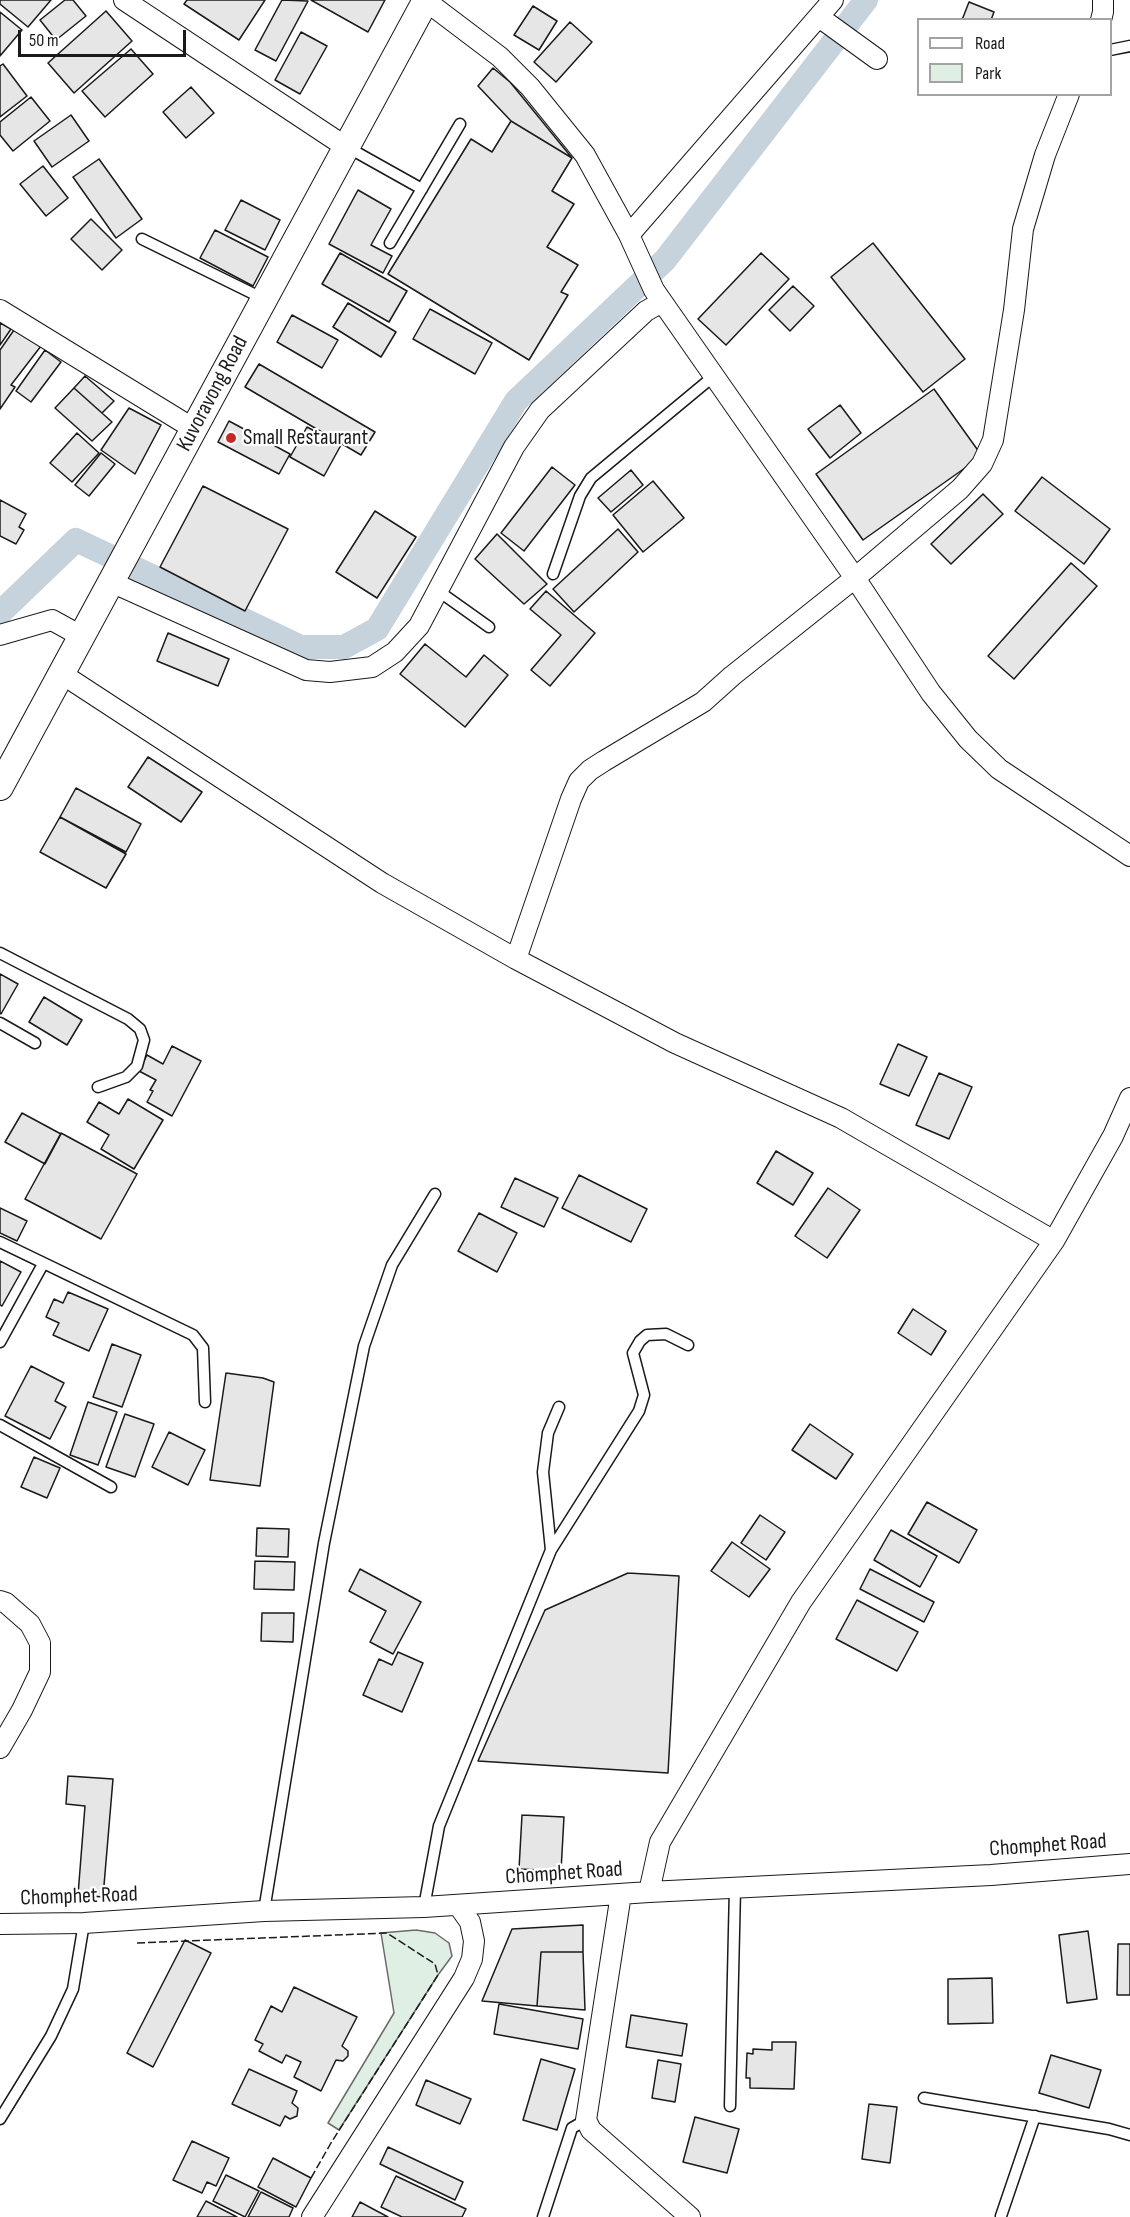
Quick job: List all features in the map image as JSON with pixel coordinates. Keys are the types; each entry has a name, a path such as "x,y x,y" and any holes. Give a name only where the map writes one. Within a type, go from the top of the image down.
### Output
{"street":[{"path":"124,0 346,147"},
{"path":"426,0 500,57 530,87 585,155 629,235 658,296 855,578 931,693 968,739 999,769 1130,856"},
{"name":"Kuvoravong Road","path":"0,788 426,0"},
{"path":"629,235 833,0"},
{"path":"1102,18 1103,0"},
{"path":"819,17 878,59"},
{"path":"516,958 570,799 579,782 590,770 703,702 960,489 982,464 993,440 1014,310 1023,229 1045,155 1068,96"},
{"path":"112,579 306,670 330,672 372,667 395,652 419,626 514,447 540,410 658,296"},
{"path":"0,310 194,429"},
{"path":"0,635 52,620 81,636"},
{"path":"62,674 382,883 675,1043 841,1118 1054,1241"},
{"path":"649,1892 660,1842 801,1602 1054,1241 1113,1136 1130,1098"},
{"path":"0,1601 6,1603 30,1624 40,1643 40,1672 0,1748"},
{"name":"Chomphet Road","path":"0,1924 84,1923 264,1911 424,1907 649,1892 991,1875 1130,1864"},
{"path":"621,1894 586,2120 591,2130 690,2217"},
{"path":"312,2217 464,1978 472,1959 474,1941 470,1922 458,1905"}],"lane":[{"path":"1112,50 1130,46"},
{"path":"390,243 460,124"},
{"path":"346,147 422,189"},
{"path":"142,239 264,299"},
{"path":"553,574 580,496 591,478 715,375"},
{"path":"437,590 489,627"},
{"path":"0,954 128,1019 140,1029 144,1040 137,1066 126,1077 98,1087"},
{"path":"0,1023 35,1043"},
{"path":"264,1911 324,1543 363,1346 392,1265 435,1194"},
{"path":"0,1242 193,1335 203,1347 205,1402"},
{"path":"0,1342 43,1264"},
{"path":"424,1907 439,1826 551,1550 639,1411 644,1395 633,1353 640,1341 647,1335 666,1334 688,1345"},
{"path":"551,1550 543,1472 548,1433 559,1407"},
{"path":"0,1425 111,1487"},
{"path":"730,2106 735,1888"},
{"path":"0,2120 51,2036 73,1989 84,1923"},
{"path":"924,2098 1109,2129 1130,2135"},
{"path":"1001,2216 1035,2116"},
{"path":"543,2217 572,2128 586,2120"}],"green space":[{"path":"416,1930 435,1933 449,1943 452,1956 339,2130 328,2123 394,2013 381,1933"}],"building":[{"path":"0,0 51,0 28,27 0,4"},
{"path":"65,0 73,0 86,16 56,40 40,20"},
{"path":"187,0 265,0 239,40 184,4"},
{"path":"282,0 308,1 276,61 255,50"},
{"path":"311,0 385,0 368,32"},
{"path":"969,2 994,12 992,18 963,18"},
{"path":"533,6 557,21 539,50 514,35"},
{"path":"106,11 132,41 74,93 48,63"},
{"path":"0,12 22,30 0,56"},
{"path":"570,22 592,42 556,82 534,62"},
{"path":"301,32 327,46 300,94 275,80"},
{"path":"131,49 153,74 105,117 82,91"},
{"path":"3,64 27,96 0,117 0,66"},
{"path":"493,68 510,82 572,158 511,121 478,86"},
{"path":"191,87 214,113 186,138 163,112"},
{"path":"31,97 50,121 13,151 0,135 0,122"},
{"path":"71,115 89,141 52,167 34,141"},
{"path":"511,121 572,158 552,191 574,204 547,247 578,265 561,292 568,295 529,360 388,274 471,139 492,152"},
{"path":"99,159 142,219 116,238 73,177"},
{"path":"43,166 68,198 46,216 20,184"},
{"path":"358,190 391,209 371,245 392,256 383,273 329,244"},
{"path":"241,200 280,220 265,250 225,230"},
{"path":"91,219 122,250 102,270 71,239"},
{"path":"215,230 268,257 253,286 200,258"},
{"path":"873,243 965,359 923,392 831,277"},
{"path":"340,253 407,291 389,322 322,284"},
{"path":"761,253 789,279 726,345 698,319"},
{"path":"793,286 814,306 790,331 769,310"},
{"path":"348,303 396,332 381,357 333,327"},
{"path":"430,309 492,343 475,374 413,339"},
{"path":"292,315 338,340 322,368 277,342"},
{"path":"0,323 11,329 0,345"},
{"path":"14,330 41,346 11,385 15,387 0,409 0,350"},
{"path":"45,350 61,362 31,402 16,391"},
{"path":"259,364 375,432 361,455 245,387"},
{"path":"85,376 114,401 102,413 74,388"},
{"path":"74,388 112,422 92,441 55,408"},
{"path":"934,389 982,456 863,540 816,474"},
{"path":"840,405 861,433 830,458 808,429"},
{"path":"129,408 161,425 135,474 101,450"},
{"path":"229,421 290,454 279,474 218,442"},
{"path":"307,427 341,445 324,476 290,457"},
{"path":"77,433 99,453 72,482 50,463"},
{"path":"101,453 115,464 89,496 75,485"},
{"path":"552,467 575,485 524,551 501,533"},
{"path":"631,470 643,485 611,512 598,498"},
{"path":"1042,477 1110,529 1084,564 1015,511"},
{"path":"653,481 684,518 643,552 613,515"},
{"path":"203,486 288,529 245,611 160,567"},
{"path":"983,494 1003,514 951,564 931,544"},
{"path":"0,500 26,514 19,527 24,530 16,544 0,536"},
{"path":"375,511 416,537 377,598 336,572"},
{"path":"618,529 638,552 574,612 553,589"},
{"path":"497,534 547,584 524,604 475,559"},
{"path":"1071,563 1097,586 1014,679 988,656"},
{"path":"546,591 595,633 550,686 531,670 561,635 530,609"},
{"path":"168,633 229,659 218,686 157,661"},
{"path":"425,644 466,677 484,655 508,675 465,727 400,674"},
{"path":"148,757 202,792 181,822 128,787"},
{"path":"76,788 141,824 126,852 60,817"},
{"path":"60,817 126,854 106,888 40,852"},
{"path":"0,974 18,984 1,1014 0,1013"},
{"path":"44,997 82,1020 67,1045 29,1022"},
{"path":"898,1044 927,1057 909,1096 880,1084"},
{"path":"172,1046 201,1061 172,1116 147,1102 156,1080 139,1071 147,1055 163,1064"},
{"path":"939,1073 972,1087 949,1139 916,1125"},
{"path":"128,1099 163,1120 134,1169 101,1149 109,1135 87,1122 99,1102 119,1114"},
{"path":"22,1113 61,1134 45,1164 5,1142"},
{"path":"61,1133 137,1174 101,1239 25,1199"},
{"path":"776,1151 813,1173 793,1205 757,1183"},
{"path":"579,1175 647,1209 631,1242 562,1208"},
{"path":"515,1178 558,1198 544,1227 501,1207"},
{"path":"828,1188 860,1210 827,1258 795,1236"},
{"path":"0,1208 27,1221 17,1241 0,1233"},
{"path":"479,1213 517,1233 497,1272 458,1251"},
{"path":"0,1261 21,1272 2,1306 0,1305"},
{"path":"68,1292 108,1309 89,1351 53,1335 59,1323 46,1317 54,1299 63,1303"},
{"path":"913,1309 946,1331 931,1355 898,1333"},
{"path":"112,1344 141,1355 122,1407 93,1397"},
{"path":"31,1366 64,1383 55,1401 66,1407 50,1439 5,1416"},
{"path":"226,1373 263,1378 274,1382 260,1486 210,1480"},
{"path":"88,1402 117,1412 98,1465 70,1455"},
{"path":"125,1414 154,1424 135,1477 106,1467"},
{"path":"810,1424 853,1454 836,1479 792,1450"},
{"path":"169,1432 205,1450 188,1485 152,1467"},
{"path":"34,1457 60,1468 47,1498 21,1487"},
{"path":"927,1502 977,1530 959,1563 908,1534"},
{"path":"760,1515 785,1532 766,1560 741,1543"},
{"path":"257,1528 289,1529 288,1557 256,1556"},
{"path":"891,1530 937,1556 920,1587 874,1560"},
{"path":"732,1542 770,1569 749,1597 711,1571"},
{"path":"255,1561 295,1562 294,1590 254,1589"},
{"path":"360,1569 421,1602 393,1654 370,1642 386,1611 349,1591"},
{"path":"870,1569 934,1602 924,1622 860,1589"},
{"path":"628,1573 679,1576 668,1773 478,1761 545,1610"},
{"path":"857,1600 918,1632 897,1671 836,1639"},
{"path":"262,1613 294,1613 293,1642 261,1641"},
{"path":"398,1652 423,1663 402,1712 363,1695 379,1659 392,1665"},
{"path":"68,1776 113,1779 103,1897 78,1895 85,1806 66,1804"},
{"path":"522,1815 564,1817 561,1871 519,1869"},
{"path":"583,1925 583,1952 541,1952 537,2006 482,2001 512,1929"},
{"path":"1088,1931 1097,1999 1067,2003 1059,1935"},
{"path":"185,1940 211,1953 153,2067 127,2053"},
{"path":"1118,1944 1130,1944 1130,1995 1117,1995"},
{"path":"541,1952 583,1952 585,2010 537,2006"},
{"path":"992,1978 993,2023 948,2024 948,1979"},
{"path":"294,1987 357,2017 342,2046 348,2051 348,2056 343,2061 336,2060 321,2091 294,2077 301,2062 286,2055 282,2063 259,2051 263,2044 255,2040 271,2006 282,2012"},
{"path":"499,2004 583,2019 578,2049 494,2034"},
{"path":"631,2015 687,2024 682,2056 626,2047"},
{"path":"772,2042 796,2042 794,2089 750,2088 750,2078 746,2078 747,2053 753,2054 753,2049 772,2050"},
{"path":"1051,2055 1101,2070 1089,2108 1039,2093"},
{"path":"541,2059 575,2069 557,2130 523,2120"},
{"path":"658,2060 681,2064 675,2102 652,2098"},
{"path":"249,2069 297,2091 292,2103 298,2108 297,2116 290,2119 285,2116 280,2126 232,2104"},
{"path":"426,2080 471,2099 460,2124 416,2105"},
{"path":"869,2104 897,2107 890,2163 862,2159"},
{"path":"695,2117 739,2129 727,2173 683,2162"},
{"path":"192,2141 229,2158 216,2186 207,2182 202,2193 173,2180"},
{"path":"388,2147 463,2182 455,2200 380,2164"},
{"path":"273,2158 311,2178 296,2207 258,2187"},
{"path":"226,2175 259,2191 245,2217 213,2201"},
{"path":"396,2176 466,2209 462,2217 402,2217 381,2207"},
{"path":"261,2192 293,2208 289,2217 248,2217"},
{"path":"206,2201 237,2217 197,2217"},
{"path":"360,2202 388,2217 352,2217"}],"waterway":[{"path":"0,613 76,540 301,647 344,647 377,629 516,401 665,260 866,0"}],"fence":[{"path":"137,1943 387,1933 435,1964 438,1975 311,2178"}],"place":[{"name":"Small Restaurant","path":"231,438"}]}
